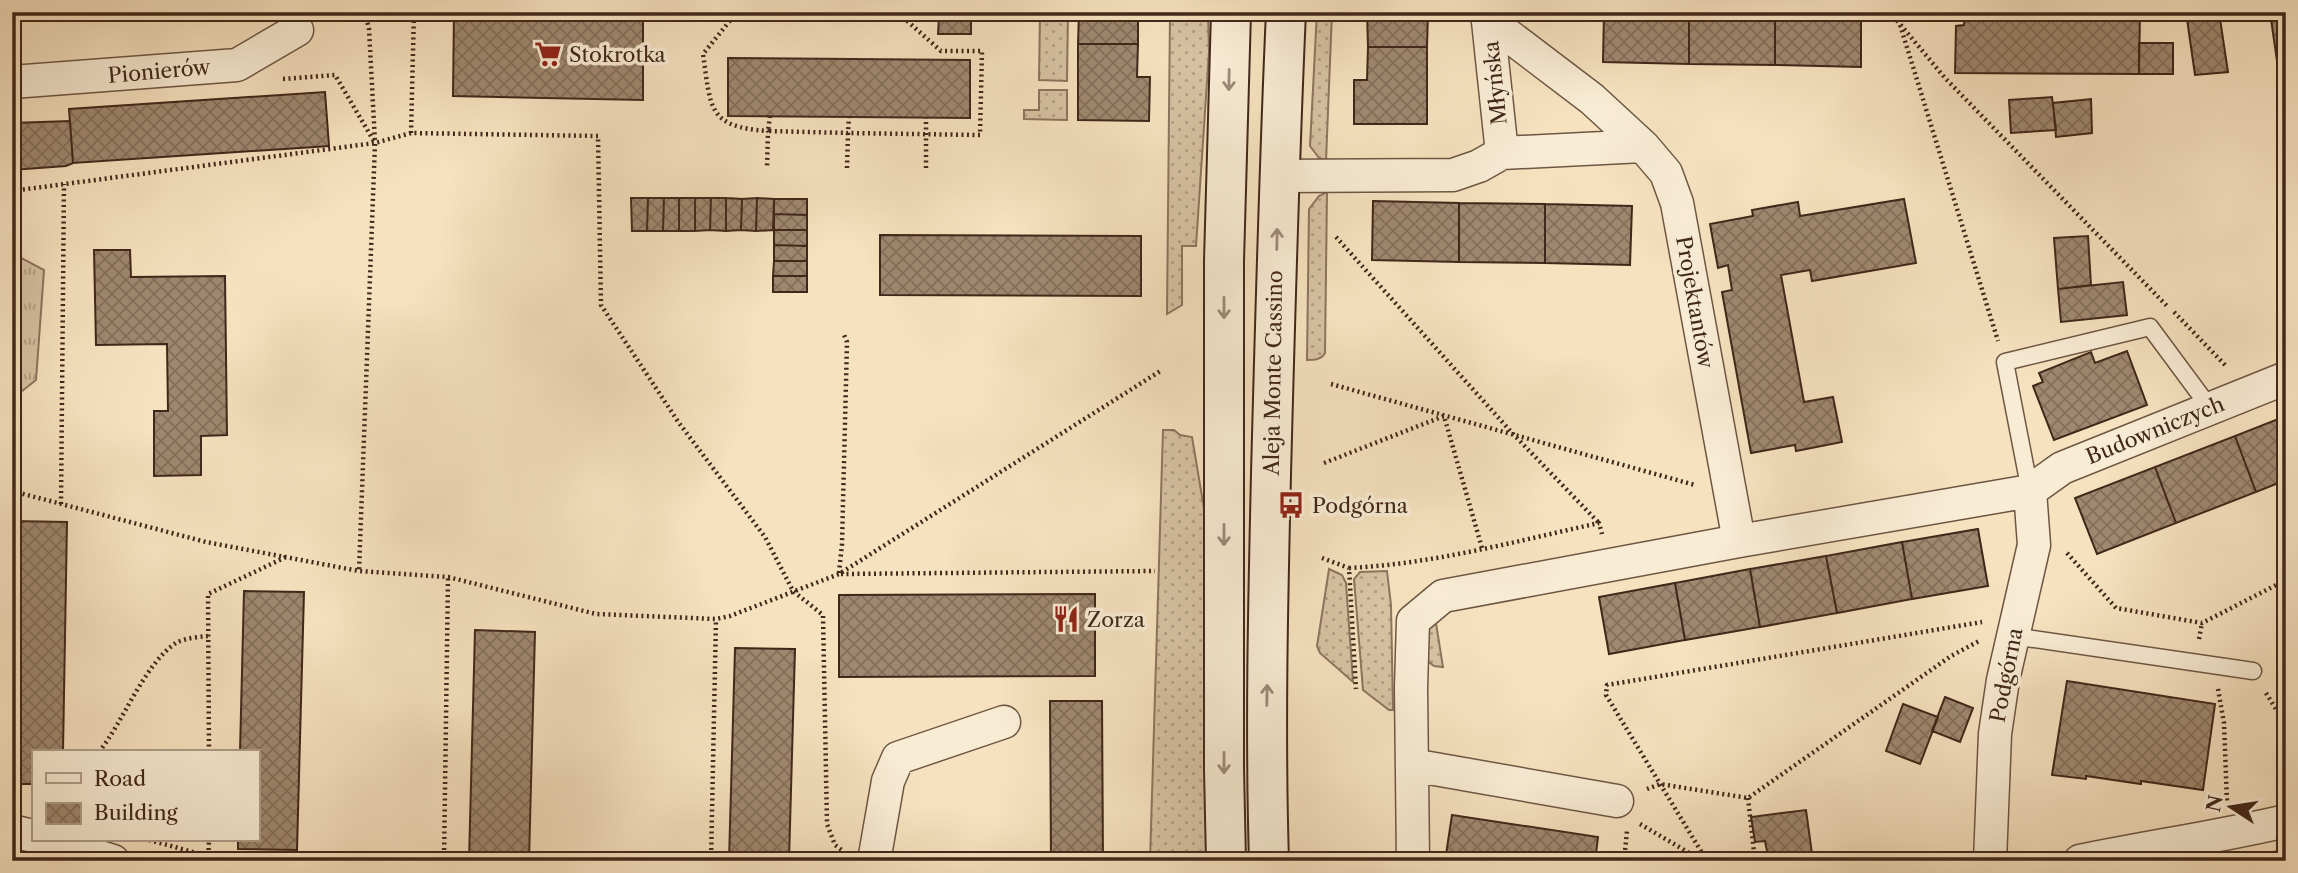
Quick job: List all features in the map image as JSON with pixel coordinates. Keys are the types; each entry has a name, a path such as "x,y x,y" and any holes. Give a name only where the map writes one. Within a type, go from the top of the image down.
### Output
{"street":[{"path":"1226,861 1224,261 1231,12"},
{"name":"Aleja Monte Cassino","path":"1269,861 1267,662 1278,176 1286,12"},
{"name":"Projektantów","path":"1487,16 1592,99 1643,146 1666,173 1677,203 1739,541"},
{"name":"Młyńska","path":"1487,16 1502,153"},
{"name":"Pionierów","path":"12,82 237,65 297,30"},
{"path":"1278,176 1453,174 1479,166 1502,153 1643,146"},
{"name":"Budowniczych","path":"2030,491 2062,468 2286,378"},
{"path":"1413,861 1413,621 1443,596 2030,491"},
{"name":"Podgórna","path":"1990,861 1995,734 2033,540 2030,491"},
{"path":"863,859 898,758 1004,722"},
{"path":"1412,765 1624,816"},
{"path":"2080,861 2228,835 2286,821"},
{"path":"12,831 32,836"},
{"path":"51,842 113,861"}],"lane":[{"path":"2030,491 2005,362 2150,327 2210,408"},
{"path":"2016,626 2253,671"}],"path":[{"path":"359,571 375,143 369,29 365,12"},
{"path":"411,133 414,12"},
{"path":"737,12 702,54 708,90 716,113 725,122 745,130 980,135 982,51 941,51 897,12"},
{"path":"1891,12 1945,78 2251,392"},
{"path":"1899,23 2005,362"},
{"path":"281,79 335,75 375,143"},
{"path":"767,167 770,116"},
{"path":"847,168 849,117"},
{"path":"926,118 926,168"},
{"path":"12,191 375,143 411,133 598,136 601,306 679,423 765,537 793,591 823,615 827,824 835,845 863,859"},
{"path":"61,503 64,184"},
{"path":"1336,237 1514,435 1599,523 1612,565"},
{"path":"839,574 847,342 843,332"},
{"path":"12,491 206,542 359,571 448,577 596,614 716,619 839,574 1162,370"},
{"path":"1331,384 1730,494"},
{"path":"1324,463 1444,416"},
{"path":"1444,416 1482,548"},
{"path":"1322,558 1349,568 1384,566 1599,523"},
{"path":"2033,540 2056,541 2116,608 2202,623 2286,580"},
{"path":"209,750 208,594 286,557"},
{"path":"1349,568 1356,689"},
{"path":"839,574 1156,571"},
{"path":"444,861 448,577"},
{"path":"711,861 716,619"},
{"path":"1660,784 1748,798 1951,656 1996,632 2016,626"},
{"path":"1705,861 1606,695 1607,685 2016,626"},
{"path":"101,750 153,666 176,643 208,636"},
{"path":"2214,665 2224,723 2228,835"},
{"path":"2253,671 2286,725"},
{"path":"1748,798 1755,861"},
{"path":"1624,861 1624,816 1705,861"},
{"path":"156,842 226,861"}],"green space":[{"path":"1040,12 1068,12 1067,81 1039,80"},
{"path":"1170,12 1208,12 1209,52 1196,246 1182,246 1182,305 1167,314"},
{"path":"1317,12 1332,12 1326,161 1319,158 1310,146"},
{"path":"1039,90 1067,90 1067,120 1024,119 1024,110 1039,110"},
{"path":"1327,192 1325,353 1315,360 1307,360 1309,209 1319,196"},
{"path":"12,253 44,270 36,380 12,399"},
{"path":"1163,430 1174,430 1180,435 1192,437 1207,526 1206,861 1150,861"},
{"path":"1329,569 1342,575 1346,583 1353,682 1320,653 1317,646"},
{"path":"1387,571 1391,605 1393,710 1389,710 1363,690 1354,579 1360,572"},
{"path":"1427,617 1435,617 1443,667 1434,666 1425,659"},
{"path":"2286,849 2286,861 2233,861"}],"building":[{"name":"Stokrotka","path":"454,12 643,12 643,100 453,96"},
{"path":"939,12 971,12 971,18 939,17"},
{"path":"1079,12 1138,12 1138,44 1078,44"},
{"path":"1367,12 1428,12 1427,47 1368,47"},
{"path":"1604,12 1689,12 1689,64 1603,62"},
{"path":"1689,12 1775,12 1775,65 1689,64"},
{"path":"1775,12 1861,12 1861,67 1775,65"},
{"path":"1965,12 2140,12 2139,74 1955,73 1956,26 1964,25"},
{"path":"2186,12 2219,12 2228,72 2195,75"},
{"path":"2270,12 2286,12 2286,67 2278,68"},
{"path":"939,17 971,18 971,34 938,34"},
{"path":"2139,43 2173,43 2173,74 2139,74"},
{"path":"1078,44 1138,44 1137,77 1150,77 1149,121 1078,120"},
{"path":"1368,47 1427,47 1427,124 1354,124 1354,80 1367,80"},
{"path":"728,58 970,60 970,118 728,116"},
{"path":"325,92 329,146 73,163 69,109"},
{"path":"2052,97 2056,130 2011,133 2009,100"},
{"path":"2091,99 2092,133 2056,137 2053,103"},
{"path":"70,121 73,163 66,166 12,170 12,123"},
{"path":"631,198 648,198 647,231 632,231"},
{"path":"648,198 664,198 663,231 647,231"},
{"path":"664,198 679,198 679,231 663,231"},
{"path":"679,198 695,198 695,231 679,231"},
{"path":"695,198 711,198 710,230 695,231"},
{"path":"711,198 726,198 726,231 710,230"},
{"path":"726,198 742,199 741,230 726,231"},
{"path":"757,198 756,231 741,230 742,199"},
{"path":"757,198 774,199 773,230 756,231"},
{"path":"774,199 807,199 807,215 774,214"},
{"path":"1904,199 1916,263 1812,281 1810,270 1781,275 1804,402 1833,397 1842,442 1796,451 1795,445 1751,453 1722,292 1732,290 1728,265 1718,268 1710,224 1753,216 1752,210 1798,202 1800,216"},
{"path":"1373,201 1459,203 1459,262 1372,260"},
{"path":"1459,203 1545,204 1545,263 1459,262"},
{"path":"1545,204 1632,206 1630,265 1545,263"},
{"path":"774,214 807,215 807,230 774,230"},
{"path":"774,230 807,230 807,246 774,245"},
{"path":"880,235 1141,236 1141,296 880,295"},
{"path":"2088,236 2091,285 2058,289 2054,238"},
{"path":"774,245 807,246 807,261 774,261"},
{"path":"94,250 130,250 131,277 225,276 227,435 201,436 201,475 154,476 154,411 168,411 167,344 96,345"},
{"path":"774,261 807,261 807,276 773,276"},
{"path":"773,276 807,276 807,292 773,292"},
{"path":"2123,282 2127,315 2061,322 2058,289"},
{"path":"2127,351 2147,405 2054,440 2033,386 2043,382 2039,373 2091,352 2095,363"},
{"path":"2286,416 2286,480 2256,492 2235,436"},
{"path":"2235,436 2256,492 2176,523 2155,467"},
{"path":"2155,467 2176,523 2097,554 2075,498"},
{"path":"12,521 67,522 63,750 32,750 32,784 12,784"},
{"path":"1978,529 1988,586 1912,599 1902,542"},
{"path":"1902,542 1912,599 1837,613 1826,556"},
{"path":"1826,556 1837,613 1760,627 1750,569"},
{"path":"1750,569 1760,627 1685,640 1675,583"},
{"path":"1675,583 1685,640 1609,654 1599,597"},
{"path":"244,591 304,592 297,850 238,849 238,842 259,842 259,750 240,750"},
{"path":"1095,594 1095,676 839,677 839,595"},
{"path":"475,630 535,632 529,861 469,861"},
{"path":"735,648 795,649 789,861 729,861"},
{"path":"2067,681 2215,704 2203,790 2141,781 2141,784 2086,776 2086,779 2052,775"},
{"path":"1945,697 1973,708 1960,742 1932,731"},
{"path":"1050,701 1102,701 1103,861 1051,861"},
{"path":"1903,704 1938,717 1920,764 1886,751"},
{"path":"1806,810 1813,861 1769,861 1765,841 1755,842 1751,817"},
{"path":"1452,815 1598,837 1595,861 1445,861"}],"place":[{"name":"Stokrotka","path":"548,54"},
{"name":"Podgórna","path":"1291,505"},
{"name":"Zorza","path":"1066,619"}]}
